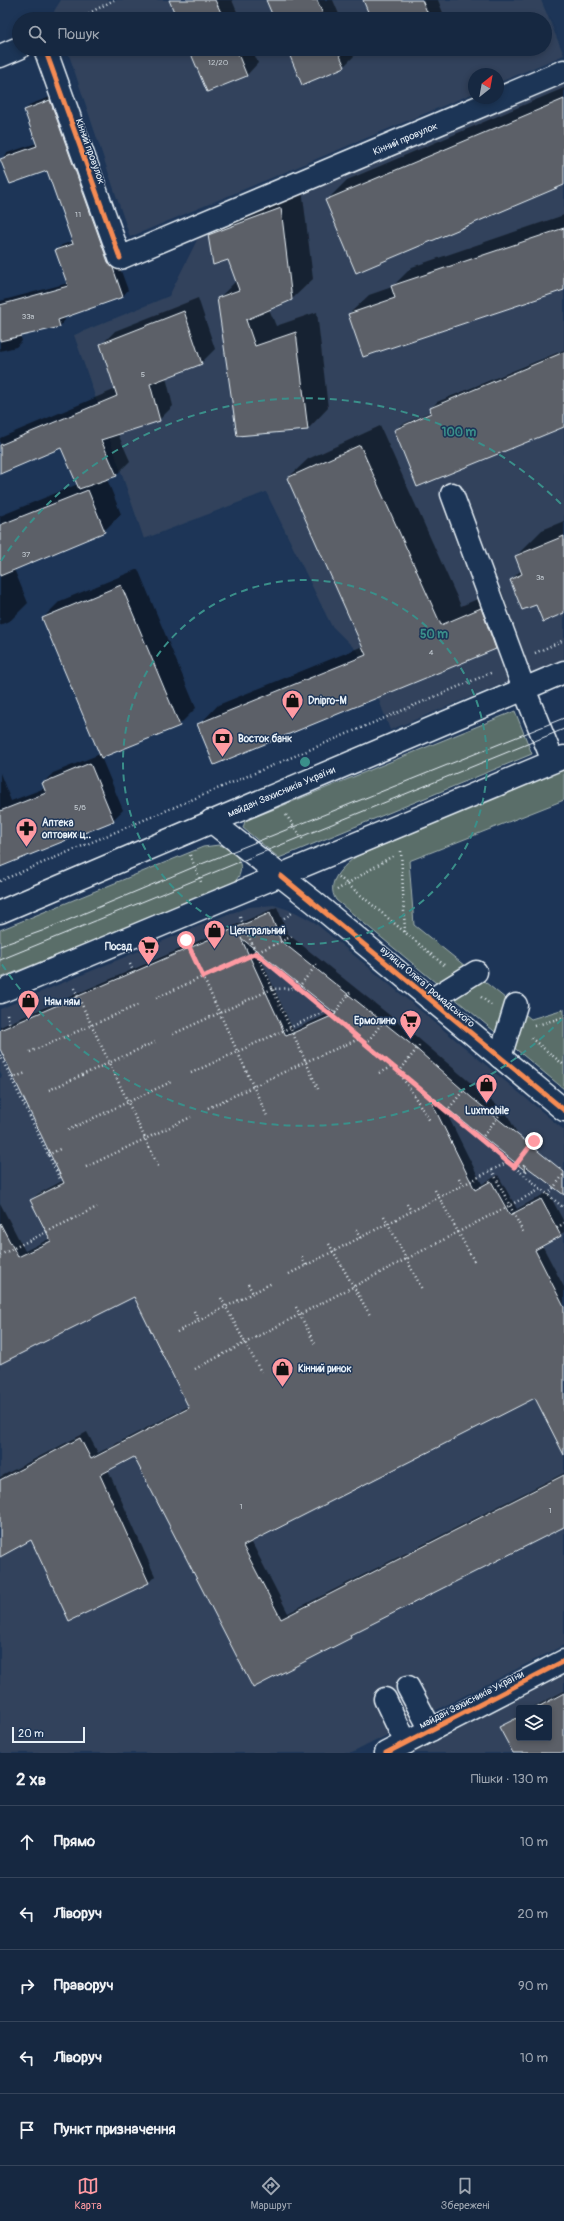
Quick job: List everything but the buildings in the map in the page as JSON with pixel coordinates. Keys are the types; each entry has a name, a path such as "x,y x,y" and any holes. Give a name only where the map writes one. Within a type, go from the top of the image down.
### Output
{"main road":[{"path":"0,56 12,51"},
{"name":"Кінний провулок","path":"48,56 120,258 564,71"},
{"path":"0,992 559,759 524,689 506,636 452,494"},
{"name":"майдан Захисників України","path":"0,912 564,672"},
{"name":"вулиця Олега Громадського","path":"211,821 281,876 564,1110"},
{"path":"431,1000 476,972"},
{"path":"500,1057 516,1005"},
{"name":"майдан Захисників України","path":"386,1753 564,1661"},
{"path":"408,1687 431,1730"},
{"path":"385,1699 406,1743"}],"path":[{"path":"91,12 114,0"},
{"path":"0,881 514,663 564,640"},
{"path":"284,812 308,846"},
{"path":"332,893 401,851 409,848"},
{"path":"401,851 405,933"},
{"path":"189,853 202,884"},
{"path":"337,875 346,884"},
{"path":"240,916 319,1091"},
{"path":"156,998 293,936"},
{"path":"186,940 267,1116"},
{"path":"256,953 564,1208"},
{"path":"173,1034 272,989 298,988 318,963"},
{"path":"130,964 133,971"},
{"path":"74,988 159,1168"},
{"path":"332,1016 352,991"},
{"path":"30,1052 138,1005"},
{"path":"191,1072 326,1011"},
{"path":"8,1016 10,1025"},
{"path":"527,1028 564,1017"},
{"path":"366,1044 386,1019"},
{"path":"208,1108 359,1039"},
{"path":"48,1090 155,1042"},
{"path":"399,1072 419,1046"},
{"path":"0,1055 61,1181"},
{"path":"379,1073 393,1066"},
{"path":"399,1072 430,1121"},
{"path":"12,1078 26,1073"},
{"path":"68,1130 173,1081"},
{"path":"447,1111 466,1086"},
{"path":"481,1139 501,1113"},
{"path":"86,1168 191,1117"},
{"path":"514,1167 534,1141"},
{"path":"48,1155 62,1148"},
{"path":"289,1274 508,1162"},
{"path":"492,1170 524,1234"},
{"path":"548,1195 564,1174"},
{"path":"459,1178 463,1185"},
{"path":"195,1369 542,1189"},
{"path":"435,1190 474,1261"},
{"path":"407,1204 411,1211"},
{"path":"0,1255 97,1207"},
{"path":"384,1216 422,1289"},
{"path":"557,1228 564,1223"},
{"path":"356,1230 360,1238"},
{"path":"329,1244 370,1315"},
{"path":"302,1258 306,1266"},
{"path":"177,1332 272,1283"},
{"path":"248,1284 253,1293"},
{"path":"221,1298 261,1372"},
{"path":"296,1307 315,1344"},
{"path":"194,1311 199,1321"}],"shaded area":[{"path":"61,0 541,0 546,12 54,12"},
{"path":"552,26 564,55 504,80 504,68 468,68 468,96 130,237 69,56 552,56"},
{"path":"564,75 564,659 390,730 363,657 331,625 266,492 144,539 74,335 169,296 202,230 496,104 504,104 504,101"},
{"name":"Кінний ринок","path":"274,905 295,912 314,922 564,1130 564,1645 352,1753 0,1753 0,1078 2,1077 0,1072 0,1009 223,916 249,907"},
{"path":"564,1674 564,1753 411,1753"}],"green space":[{"path":"515,711 532,754 279,858 243,828 245,821"},
{"path":"564,769 564,800 409,861 414,925 531,1019 564,1009 564,1089 336,900 333,893 333,887 337,875 357,856"},
{"path":"219,845 225,847 236,855 241,867 240,873 232,884 206,896 0,978 0,930 203,847"}],"tram line":[{"path":"0,946 42,931 194,867 564,718"},
{"path":"0,960 564,729"}],"cycle path":[{"path":"48,56 120,258"},
{"path":"281,876 564,1110"},
{"path":"386,1753 564,1661"}],"place":[{"name":"Dnipro-M","path":"292,720"},
{"name":"Восток банк","path":"222,758"},
{"name":"Аптека оптових ц‥","path":"27,848"},
{"name":"Центральний","path":"214,950"},
{"name":"Посад","path":"148,966"},
{"name":"Ням ням","path":"28,1020"},
{"name":"Ермолино","path":"411,1040"},
{"name":"Luxmobile","path":"487,1104"},
{"name":"Кінний ринок","path":"282,1388"}],"route":[{"path":"186,940 203,977 256,953 514,1167 534,1141"}]}
